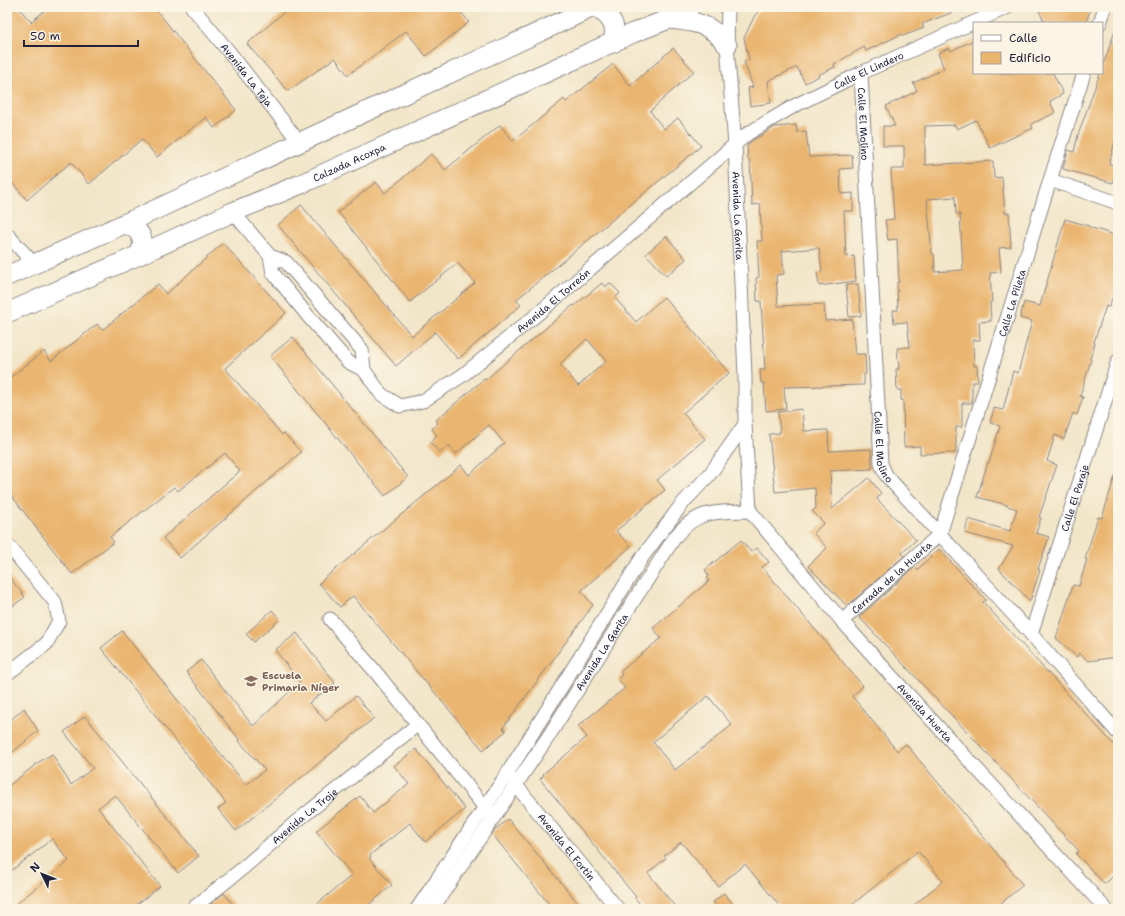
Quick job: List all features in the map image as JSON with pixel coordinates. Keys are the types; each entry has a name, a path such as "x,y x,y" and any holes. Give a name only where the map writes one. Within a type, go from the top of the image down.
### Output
{"main road":[{"path":"7,276 144,215 594,7 605,12 612,20 615,31 613,43"},
{"path":"612,7 612,14 616,25 624,31 634,33"},
{"name":"Calzada Acoxpa","path":"7,313 156,248 232,212 308,181 634,33 669,19 690,7"},
{"path":"669,19 699,24 707,27 722,38 727,45"},
{"path":"144,215 141,225 142,234 148,243 156,248"},
{"path":"123,224 138,230 143,245 139,255"}],"street":[{"name":"Avenida La Teja","path":"192,7 230,52 300,143"},
{"name":"Avenida La Garita","path":"417,909 485,808 550,734 675,537 690,522 706,514 750,511 744,424 745,376 735,145 727,45 728,7"},
{"name":"Calle El Lindero","path":"975,22 1008,7"},
{"path":"1100,22 1105,7"},
{"name":"Calle El Lindero","path":"735,145 747,134 794,106 861,73 973,23"},
{"name":"Calle El Molino","path":"861,73 881,464 886,475 1118,733"},
{"name":"Calle La Pileta","path":"940,534 1084,74"},
{"name":"Avenida El Torreón","path":"270,256 273,273 348,362 364,370 381,394 400,406 423,401 463,375 540,312 735,145"},
{"path":"1050,180 1118,203"},
{"name":"Avenida El Torreón","path":"232,212 270,256 286,262 362,350 364,370"},
{"path":"7,234 34,264"},
{"name":"Calle El Paraje","path":"1030,634 1118,361"},
{"name":"Avenida La Garita","path":"432,909 493,819 511,779 643,556 682,504 710,474 744,424"},
{"name":"Avenida Huerta","path":"750,511 842,621 1106,909"},
{"name":"Cerrada de la Huerta","path":"842,621 940,534"},
{"path":"7,544 55,602 59,620 46,644 7,674"},
{"path":"330,619 374,670 493,819"},
{"name":"Avenida La Troje","path":"192,909 243,868 297,821 417,725"},
{"name":"Avenida El Fortín","path":"511,779 618,909"}],"building":[{"path":"7,7 18,7 31,22 49,7 154,7 236,110 214,128 206,117 157,157 142,139 89,184 71,162 27,200 7,177"},
{"path":"290,7 457,7 469,22 426,56 406,31 348,75 335,58 288,91 247,44"},
{"path":"763,7 964,8 922,24 924,28 903,36 902,34 866,51 864,47 834,64 835,67 805,83 797,67 768,81 771,103 750,106 748,88 753,87 744,62 749,60 744,38 755,15"},
{"path":"1037,7 1091,7 1086,22 1044,22"},
{"path":"1116,28 1118,29 1118,142 1115,141 1109,164 1118,166 1113,183 1063,169 1068,150 1074,152 1078,135 1100,74 1103,74 1103,65"},
{"path":"973,40 973,74 1053,74 1063,94 1050,101 1055,113 1031,124 1033,128 990,148 976,120 957,129 955,125 925,126 925,165 993,161 994,178 1002,177 1005,213 1009,213 1011,247 999,248 1001,272 990,273 992,302 990,302 991,321 979,322 980,340 973,340 974,366 977,366 978,382 972,382 972,403 962,403 962,427 956,427 956,453 920,454 920,446 904,447 903,400 901,400 901,390 897,390 896,369 899,369 897,348 910,347 907,322 894,323 893,310 898,310 897,282 899,282 897,239 888,240 885,220 894,219 891,169 904,169 904,146 883,146 883,126 895,126 886,106 917,91 913,83 944,69 938,53 949,48 951,51","holes":["955,197 956,214 960,214 963,270 935,272 927,199"]},
{"path":"673,48 694,71 650,111 664,129 678,118 701,146 516,300 521,305 458,359 435,332 396,366 278,225 301,205 412,336 475,283 458,263 410,302 338,212 376,182 385,193 431,154 445,170 500,125 513,141 564,99 566,102 613,64 630,86"},
{"path":"796,125 797,132 806,131 809,157 852,155 853,168 840,169 841,194 853,193 853,211 844,211 846,257 854,256 856,281 819,286 817,273 822,272 819,248 782,251 784,274 776,275 778,306 824,304 825,321 852,319 855,354 865,354 866,374 864,374 864,385 784,387 786,409 766,411 764,383 761,383 760,370 765,370 761,301 757,301 756,278 759,277 757,241 762,241 760,204 752,205 750,160 748,160 747,145 775,127"},
{"path":"1065,219 1118,236 1118,282 1109,307 1106,306 1094,342 1091,360 1080,396 1083,397 1077,415 1073,413 1064,439 1055,435 1047,461 1057,465 1039,517 1041,518 1036,533 1049,537 1038,569 1040,570 1030,601 999,569 1013,546 965,533 968,519 1010,531 1017,509 977,497 1000,426 990,423 994,408 1003,410 1013,371 1018,373 1032,321 1020,318 1024,302 1040,306"},
{"path":"666,236 686,259 666,276 646,254"},
{"path":"223,243 286,313 225,368 282,435 284,433 301,452 180,558 163,538 240,471 225,453 178,491 174,487 110,537 114,542 72,574 7,490 7,380 44,351 51,361 97,324 102,330 158,284 166,294"},
{"path":"602,283 605,287 610,283 620,293 615,298 636,322 664,297 729,373 683,413 705,439 657,480 665,490 616,531 631,546 581,591 593,605 503,728 506,731 483,750 353,596 340,607 319,583 461,465 469,475 504,443 489,425 456,454 449,445 440,453 430,442 437,435 432,429 438,423 436,420 573,305 574,306","holes":["587,339 606,361 578,386 560,364"]},
{"path":"858,284 861,316 849,317 846,285"},
{"path":"293,337 408,477 385,496 270,356"},
{"path":"802,409 804,431 828,430 829,451 871,449 872,469 830,471 832,509 869,478 881,493 877,499 916,540 902,553 904,556 847,606 808,566 827,548 813,533 824,523 812,511 816,508 815,488 775,492 769,434 780,433 778,412"},
{"path":"1115,476 1118,477 1118,522 1113,538 1118,538 1118,657 1088,661 1079,653 1077,657 1056,638 1073,585 1079,586 1087,559 1085,559 1098,517 1102,518"},
{"path":"741,540 751,552 757,548 769,562 762,567 863,686 852,696 897,751 906,744 1023,885 994,909 909,909 943,881 918,851 847,909 782,909 745,864 718,886 681,842 664,856 666,858 648,873 677,909 644,909 635,898 636,897 540,779 544,775 543,774 587,737 578,726 625,688 618,679 622,675 620,672 661,638 653,628 709,581 707,578 709,576 705,570","holes":["708,696 732,725 675,770 653,742"]},
{"path":"939,549 986,600 983,602 1118,749 1118,871 1105,884 1076,854 1079,851 859,617 915,567 917,570"},
{"path":"7,574 25,597 7,610"},
{"path":"272,610 280,619 254,642 246,634"},
{"path":"122,631 246,785 265,770 238,740 239,739 186,672 201,660 253,726 300,682 275,650 297,633 335,683 309,703 326,721 356,696 374,718 236,831 218,809 226,803 101,648"},
{"path":"24,708 38,731 7,757 7,723"},
{"path":"85,716 199,856 178,873 115,795 98,808 160,886 131,909 10,909 69,861 52,839 7,874 7,787 34,765 52,754 71,785 93,768 64,732"},
{"path":"416,749 465,809 425,842 410,823 370,855 371,857 369,858 392,885 364,909 311,909 352,875 316,831 360,796 373,813 409,784 394,766"},
{"path":"508,819 583,909 553,909 492,834"},
{"path":"224,893 237,909 205,909"},
{"path":"724,893 737,909 719,909 713,902"}],"place":[{"name":"Escuela Primaria Níger","path":"251,681"}]}
